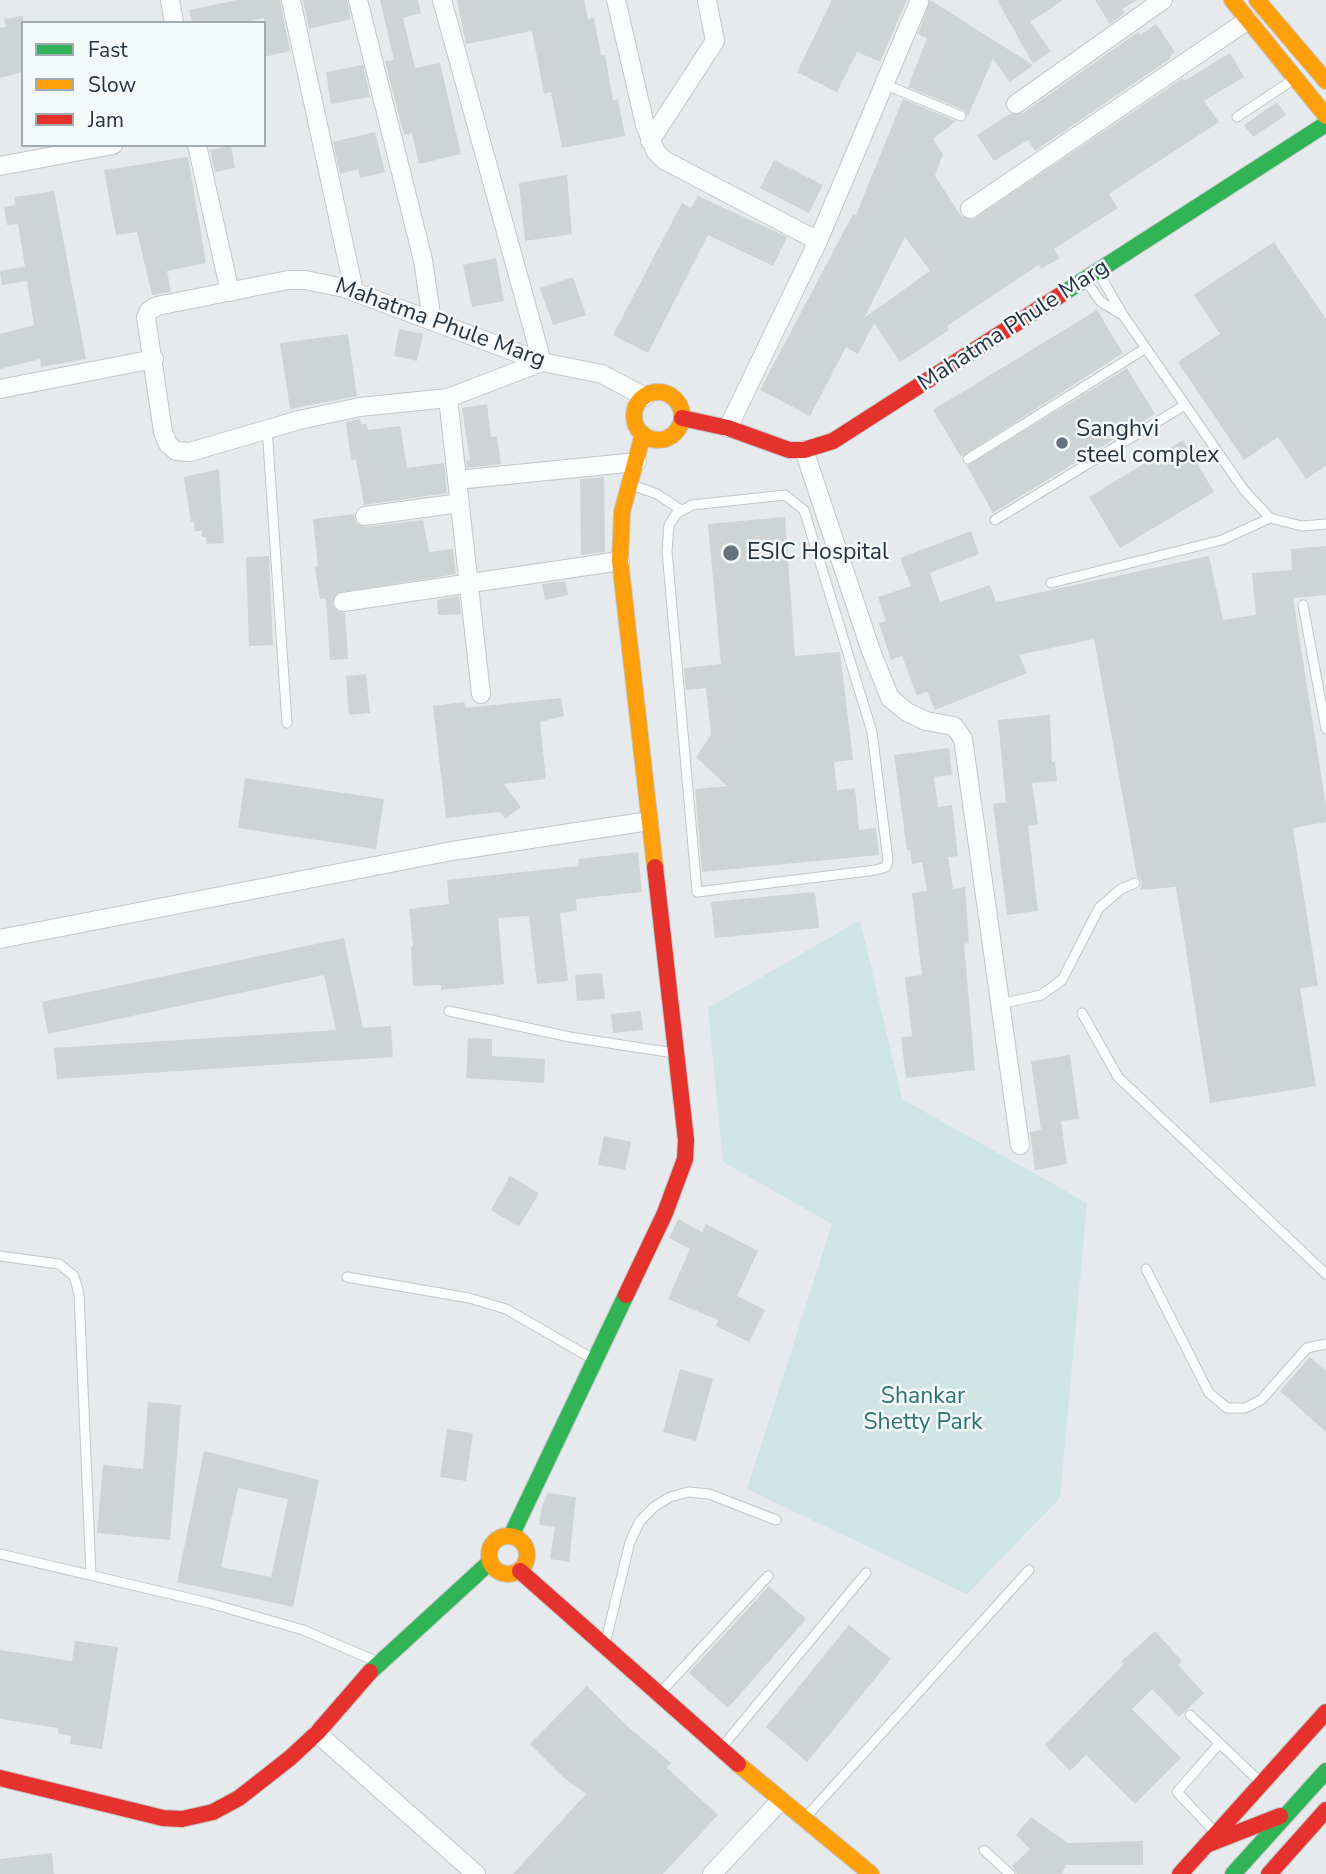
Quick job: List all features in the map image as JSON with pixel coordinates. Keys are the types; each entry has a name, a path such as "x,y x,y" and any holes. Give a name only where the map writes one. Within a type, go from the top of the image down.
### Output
{"main road":[{"path":"1232,0 1326,116"},
{"path":"1257,0 1326,81"},
{"name":"Mahatma Phule Marg","path":"804,450 833,441 1326,124"},
{"path":"511,1536 665,1213 685,1159 686,1140 620,561 622,513 632,485 643,434 635,413 645,397 655,392 670,395 680,407 682,418 678,430 665,439 657,440 643,434"},
{"path":"682,418 728,428 789,450 804,450"},
{"path":"511,1536 521,1540 526,1548 528,1558 520,1571 506,1574 490,1562 489,1552 493,1543 501,1537 511,1536"},
{"path":"0,1778 153,1816 182,1819 213,1812 239,1798 317,1733 379,1662 490,1562"},
{"path":"520,1571 780,1801 871,1874"},
{"path":"1180,1874 1326,1712"},
{"path":"1233,1874 1326,1771"},
{"path":"1269,1874 1326,1810"},
{"path":"1211,1839 1287,1814"}],"street":[{"path":"170,0 174,21"},
{"path":"291,0 354,292"},
{"path":"358,0 425,267 432,321"},
{"path":"0,389 154,359 163,432 168,444 176,452 190,452 267,428 360,407 448,398 542,362 442,0"},
{"path":"616,0 649,141 664,160 818,241"},
{"path":"649,141 715,41 707,0"},
{"path":"1016,104 1163,0"},
{"path":"728,428 818,241 919,2"},
{"path":"970,209 1248,20"},
{"path":"0,166 102,147"},
{"path":"197,147 230,292"},
{"name":"Mahatma Phule Marg","path":"154,359 146,317 149,311 157,306 304,280 354,292 542,362 602,374 645,397"},
{"path":"448,398 481,694"},
{"path":"804,450 871,651 890,698 907,712 926,722 954,726 963,739 1020,1145"},
{"path":"457,480 637,462"},
{"path":"365,516 460,503"},
{"path":"343,602 620,561"},
{"path":"0,939 438,854 649,821"},
{"path":"317,1733 476,1874"},
{"path":"712,1874 780,1801"}],"lane":[{"path":"1237,117 1295,78"},
{"path":"884,84 961,116"},
{"path":"1092,276 1123,315 1244,490 1270,518 1302,526 1326,524"},
{"path":"1092,276 1101,302 1123,315"},
{"path":"968,459 1146,348"},
{"path":"995,520 1185,405"},
{"path":"267,428 287,723"},
{"path":"632,485 657,494 681,510 721,501 785,495 804,510 872,732 886,842 886,867 697,892 667,551 669,525 681,510"},
{"path":"1051,583 1222,540 1270,518"},
{"path":"1303,605 1326,729"},
{"path":"1000,1004 1041,995 1062,981 1099,908 1121,889 1135,883"},
{"path":"449,1011 570,1037 676,1054"},
{"path":"1082,1013 1118,1077 1326,1274"},
{"path":"0,1256 59,1264 74,1276 79,1294 91,1574"},
{"path":"1146,1269 1209,1393 1227,1408 1245,1408 1261,1400 1307,1348 1326,1343"},
{"path":"347,1277 469,1298 506,1309 595,1360"},
{"path":"605,1646 630,1542 640,1521 654,1507 670,1497 698,1493 776,1520"},
{"path":"0,1554 209,1602 303,1630 379,1662"},
{"path":"803,1819 1029,1570"},
{"path":"721,1748 866,1573"},
{"path":"659,1694 768,1576"},
{"path":"1190,1715 1261,1784"},
{"path":"1211,1839 1177,1792 1219,1744"},
{"path":"984,1850 1010,1874"}],"green space":[{"name":"Shankar Shetty Park","path":"860,920 902,1099 1087,1203 1060,1498 967,1594 747,1489 832,1224 723,1162 708,1008"}],"building":[{"path":"237,0 280,0 290,51 266,57 264,18 249,21 192,21 189,10"},
{"path":"303,0 347,0 351,19 309,29"},
{"path":"380,0 418,0 421,13 403,18 415,68 440,63 461,154 419,164 412,133 404,135 385,61 394,60"},
{"path":"457,0 584,0 588,19 594,18 601,55 605,55 613,100 618,99 625,136 562,148 551,92 544,94 532,31 466,44"},
{"path":"832,0 907,0 880,62 857,52 837,92 797,72"},
{"path":"930,0 1033,65 1010,82 993,59 968,116 964,110 908,87 927,38 918,34"},
{"path":"997,0 1063,0 1030,22 1051,51 1033,64"},
{"path":"1095,0 1137,0 1122,9 1125,13 1110,24"},
{"path":"23,16 21,73 0,78 0,28 6,27 4,19"},
{"path":"1156,24 1175,52 1171,58 1035,151 1028,140 994,161 977,135 1010,114 1023,113 1138,32 1140,35"},
{"path":"1230,53 1244,77 1204,101 1219,122 1109,194 1118,208 1054,249 1060,258 1041,269 1039,265 947,326 949,330 900,362 874,323 858,354 846,347 810,416 760,390 853,214 856,215 903,99 956,121 933,139 943,154 935,176 961,216 972,220 1183,78 1184,81","holes":["905,237 930,271 864,318"]},
{"path":"363,65 370,97 331,104 326,72"},
{"path":"1277,102 1286,115 1253,137 1244,125"},
{"path":"375,132 385,172 360,178 358,169 340,174 333,142"},
{"path":"231,147 235,168 215,172 210,150"},
{"path":"188,157 206,263 167,271 171,292 152,295 137,232 116,235 104,170"},
{"path":"774,160 823,185 809,213 760,188"},
{"path":"567,175 572,234 525,241 519,183"},
{"path":"54,191 86,359 41,367 40,359 0,369 0,334 34,325 27,281 2,285 0,271 25,267 18,224 7,225 4,207 15,205 14,197"},
{"path":"698,196 787,237 773,266 708,235 648,353 613,335 682,203 691,208"},
{"path":"1274,242 1326,319 1326,466 1306,479 1278,437 1244,460 1178,362 1220,334 1194,295"},
{"path":"496,258 504,301 472,307 463,265"},
{"path":"573,277 586,315 553,325 540,288"},
{"path":"1097,310 1123,353 961,457 933,410"},
{"path":"399,329 423,334 417,361 394,356"},
{"path":"348,334 357,396 290,409 280,343"},
{"name":"Sanghvi steel complex","path":"1127,368 1155,414 993,513 967,466"},
{"path":"487,404 491,437 497,436 501,464 467,468 466,461 470,460 462,408"},
{"path":"360,419 361,424 367,424 368,430 400,426 407,468 444,463 447,493 364,505 356,460 351,460 346,422"},
{"path":"1183,440 1214,492 1120,548 1089,497"},
{"path":"219,469 224,543 207,544 206,537 202,537 202,531 195,531 194,522 191,522 184,477"},
{"path":"604,477 605,552 581,555 580,479"},
{"path":"354,514 356,523 366,527 423,520 429,552 453,549 456,574 337,593 332,604 338,612 345,613 348,659 330,660 326,598 320,599 315,567 318,566 313,519"},
{"path":"785,517 795,656 840,652 853,760 834,762 837,790 855,788 859,830 876,828 879,855 702,872 695,789 727,786 696,757 711,735 706,688 686,690 684,668 721,664 708,524"},
{"path":"971,531 979,554 930,573 940,602 990,585 996,602 1209,556 1223,620 1256,615 1252,573 1292,570 1291,549 1326,546 1326,595 1293,598 1326,806 1326,822 1293,828 1318,986 1300,988 1316,1086 1210,1103 1176,887 1140,890 1142,881 1137,876 1094,639 1019,655 1027,673 935,710 927,691 917,696 902,656 891,660 879,623 886,621 878,597 911,586 900,558"},
{"path":"269,556 273,645 249,646 246,557"},
{"path":"565,581 568,595 545,600 542,584"},
{"path":"459,596 461,614 438,615 437,600"},
{"path":"366,674 370,713 349,715 346,676"},
{"path":"561,698 564,716 540,722 546,779 504,784 521,807 505,819 500,812 446,818 433,706 464,702 465,708"},
{"path":"1050,715 1052,762 1055,762 1057,781 1032,783 1038,824 1028,826 1038,911 1007,915 993,804 1006,802 998,720"},
{"path":"949,748 952,775 934,777 938,807 952,805 958,856 948,857 953,889 965,887 969,943 964,944 975,1070 906,1078 901,1037 912,1036 905,977 922,975 912,893 927,891 922,862 912,864 910,850 907,850 894,755"},
{"path":"245,778 384,799 376,849 238,828"},
{"path":"638,852 642,892 576,899 577,911 560,913 568,981 537,984 529,916 498,918 504,984 441,990 441,985 413,986 409,909 449,904 447,880 579,866 578,859"},
{"path":"815,892 819,928 715,938 711,902"},
{"path":"344,938 363,1028 391,1026 393,1057 57,1079 54,1048 336,1030 324,975 48,1034 42,1002"},
{"path":"602,973 605,999 577,1001 575,975"},
{"path":"641,1011 643,1030 613,1033 611,1014"},
{"path":"468,1038 492,1039 492,1056 545,1059 544,1083 466,1078"},
{"path":"1070,1055 1079,1119 1061,1121 1067,1164 1035,1170 1030,1132 1041,1130 1031,1061"},
{"path":"604,1136 631,1142 625,1170 598,1165"},
{"path":"510,1176 539,1193 519,1227 491,1210"},
{"path":"678,1219 702,1232 706,1224 758,1251 737,1296 765,1310 749,1342 716,1326 718,1320 668,1299 690,1249 669,1238"},
{"path":"1310,1357 1326,1371 1326,1432 1280,1391"},
{"path":"680,1369 713,1379 696,1441 663,1432"},
{"path":"148,1402 181,1405 170,1540 97,1533 103,1465 143,1469"},
{"path":"447,1429 473,1433 466,1481 440,1477"},
{"path":"204,1451 319,1480 293,1607 177,1582","holes":["238,1488 288,1499 271,1577 221,1567"]},
{"path":"548,1493 576,1497 569,1562 550,1559 555,1527 539,1525 542,1506"},
{"path":"769,1586 806,1619 728,1708 689,1673"},
{"path":"849,1625 891,1659 807,1762 766,1727"},
{"path":"1155,1631 1182,1661 1178,1665 1204,1693 1179,1717 1152,1689 1132,1709 1181,1758 1135,1804 1086,1755 1070,1771 1045,1745 1124,1664 1121,1662"},
{"path":"75,1641 118,1647 102,1749 70,1744 71,1736 58,1733 58,1728 0,1719 0,1650 72,1661"},
{"path":"587,1686 627,1726 671,1763 667,1768 718,1815 663,1874 513,1874 586,1794 564,1778 530,1744"},
{"path":"1031,1817 1068,1843 1143,1841 1143,1865 1066,1865 1062,1874 1017,1874 1012,1866 1030,1849 1016,1835"},
{"path":"52,1853 54,1874 0,1874 0,1859"}],"traffic: fast":[{"path":"1062,294 1326,124"},
{"path":"511,1536 626,1295"},
{"path":"370,1672 490,1562"},
{"path":"1233,1874 1326,1771"}],"traffic: slow":[{"path":"1232,0 1326,116"},
{"path":"1257,0 1326,81"},
{"path":"658,392 675,399 682,416 675,433 658,440 641,433 634,416 641,399 658,392"},
{"path":"643,434 622,512 620,561 655,867"},
{"path":"508,1536 522,1541 527,1555 522,1569 508,1574 494,1569 489,1555 494,1541 508,1536"},
{"path":"738,1764 871,1874"}],"traffic: jam":[{"path":"682,418 728,428 789,450 804,450 833,441 1062,294"},
{"path":"626,1295 665,1213 685,1159 686,1140 655,867"},
{"path":"520,1571 738,1764"},
{"path":"0,1778 163,1818 182,1819 213,1812 239,1798 290,1758 317,1733 370,1672"},
{"path":"1180,1874 1326,1712"},
{"path":"1269,1874 1326,1810"},
{"path":"1206,1845 1280,1816"}],"place":[{"name":"Sanghvi steel complex","path":"1062,443"},
{"name":"ESIC Hospital","path":"731,553"}]}
